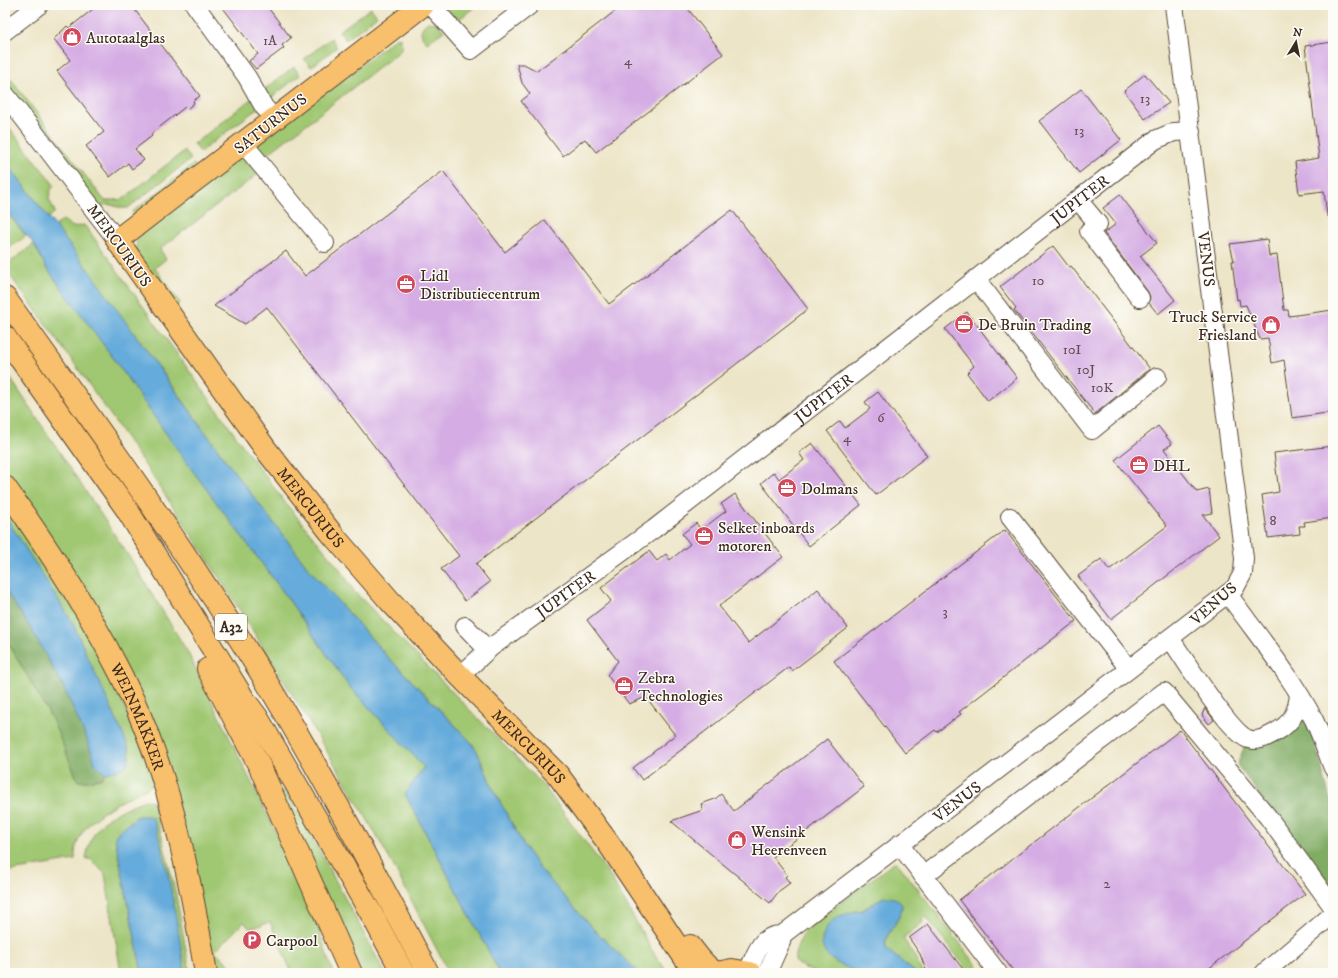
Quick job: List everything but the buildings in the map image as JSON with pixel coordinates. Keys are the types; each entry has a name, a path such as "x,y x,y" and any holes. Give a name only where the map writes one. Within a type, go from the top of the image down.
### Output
{"main road":[{"name":"SATURNUS","path":"117,240 422,5"},
{"name":"MERCURIUS","path":"117,240 267,451 332,534 390,601 460,676 558,775 609,844 695,973"},
{"name":"A32","path":"5,298 124,465 190,564 274,696 388,897 428,973"},
{"name":"A32","path":"5,337 126,508 243,698 257,717 371,913 403,973"},
{"name":"WEINMAKKER","path":"5,487 79,597 113,658 134,703 164,782 180,836 188,871 206,973"},
{"name":"A32","path":"126,508 151,568 221,691 260,767 351,973"},
{"name":"MERCURIUS","path":"644,897 702,961 711,970 717,973"},
{"path":"717,973 732,970 753,973"}],"street":[{"path":"5,31 39,5"},
{"path":"195,5 247,77 264,107 275,119"},
{"path":"431,5 471,50 530,5"},
{"name":"VENUS","path":"753,973 764,941 773,935 782,934 1228,594 1235,588 1243,573 1244,558 1174,5"},
{"name":"MERCURIUS","path":"5,94 117,240"},
{"name":"JUPITER","path":"460,676 488,650 654,529 1155,140 1174,132 1191,132"},
{"path":"243,143 325,243"},
{"path":"1078,200 1098,224 1089,231 1140,298"},
{"path":"976,279 1092,430 1157,377"},
{"path":"1010,517 1129,669"},
{"path":"1228,594 1286,674 1299,695 1313,720 1332,763"},
{"path":"465,626 488,650"},
{"path":"1170,638 1232,727 1246,738 1257,740 1267,737 1280,730 1291,720 1297,710 1299,695"},
{"path":"923,876 1164,692 1268,817 1333,907"},
{"path":"899,844 998,973"},
{"path":"1264,973 1333,914"}],"green space":[{"path":"444,5 477,5 457,21"},
{"path":"371,8 377,16 346,40 339,31"},
{"path":"428,22 437,23 444,31 427,43 421,30"},
{"path":"397,37 401,39 402,46 400,51 264,157 255,146"},
{"path":"331,38 337,47 311,67 304,59"},
{"path":"294,67 300,75 268,100 262,91"},
{"path":"5,72 105,201 123,199 184,151 191,159 128,208 120,208 107,204 100,207 5,85"},
{"path":"251,99 258,108 200,152 194,144"},
{"path":"5,122 54,185 50,192 49,199 55,212 49,218 5,161"},
{"path":"240,156 244,158 258,174 160,249 166,259 155,268 180,303 175,307 136,251 137,239 141,232"},
{"path":"194,164 197,167 136,217 132,212"},
{"path":"5,210 26,236 5,251"},
{"path":"63,220 73,227 84,225 92,235 243,446 284,501 343,573 354,591 543,785 609,874 653,952 668,973 639,973 595,931 540,869 524,846 492,787 477,751 452,722 385,654 309,569 229,465 162,371 54,227"},
{"path":"34,244 46,267 114,359 184,459 284,593 348,685 424,767 405,794 500,973 449,973 393,865 366,818 325,748 249,625 183,521 78,369 5,269 5,266"},
{"path":"5,370 132,561 187,651 308,898 333,973 292,973 270,922 250,929 244,922 215,951 235,970 231,973 212,973 172,787 5,478"},
{"path":"5,498 84,617 157,780 148,788 111,807 93,820 79,838 75,860 5,872 5,637 52,719 78,781 91,781 102,778 105,773 116,771 130,752 71,620 5,516"},
{"path":"5,590 30,627 63,686 88,742 96,766 105,773 102,778 91,781 78,781 52,719 5,637"},
{"path":"1301,712 1314,740 1333,810 1333,893 1237,765 1245,745"},
{"path":"285,790 385,973 362,973 352,949 329,909 280,793"},
{"path":"145,800 153,801 176,895 190,973 185,973 165,862 153,818 138,816 119,831 115,837 142,973 121,973 105,874 90,859 86,859 93,836 105,820 123,809"},
{"path":"896,861 983,973 970,973 926,917 922,921 923,923 903,938 916,958 922,973 916,973 886,949 887,938 901,913 902,908 871,904 861,911 854,911 822,938 823,947 831,958 836,962 865,973 816,973 797,964 795,961 796,951 807,928"}],"water":[{"path":"5,161 82,261 229,465 309,569 385,654 471,742 477,751 492,787 524,846 540,869 595,931 639,973 500,973 405,794 424,767 348,685 284,593 184,459 114,359 46,267 34,244 5,210"},
{"path":"5,516 71,620 123,734 129,750 129,757 127,765 116,771 105,773 96,766 88,742 63,686 30,627 5,590"},
{"path":"138,816 148,816 153,818 159,837 172,894 185,973 142,973 115,837 119,831"},
{"path":"884,897 894,898 900,901 902,906 898,919 886,938 886,949 916,973 864,973 837,963 827,955 823,949 822,940 826,928 832,921 844,915 866,909"}],"place":[{"name":"Autotaalglas","path":"72,37"},
{"name":"Lidl Distributiecentrum","path":"406,284"},
{"name":"De Bruin Trading","path":"964,324"},
{"name":"Truck Service Friesland","path":"1271,325"},
{"name":"DHL","path":"1139,465"},
{"name":"Dolmans","path":"787,488"},
{"name":"Selket inboards motoren","path":"704,536"},
{"name":"Zebra Technologies","path":"624,686"},
{"name":"Wensink Heerenveen","path":"737,840"},
{"name":"Carpool","path":"252,940"}]}
